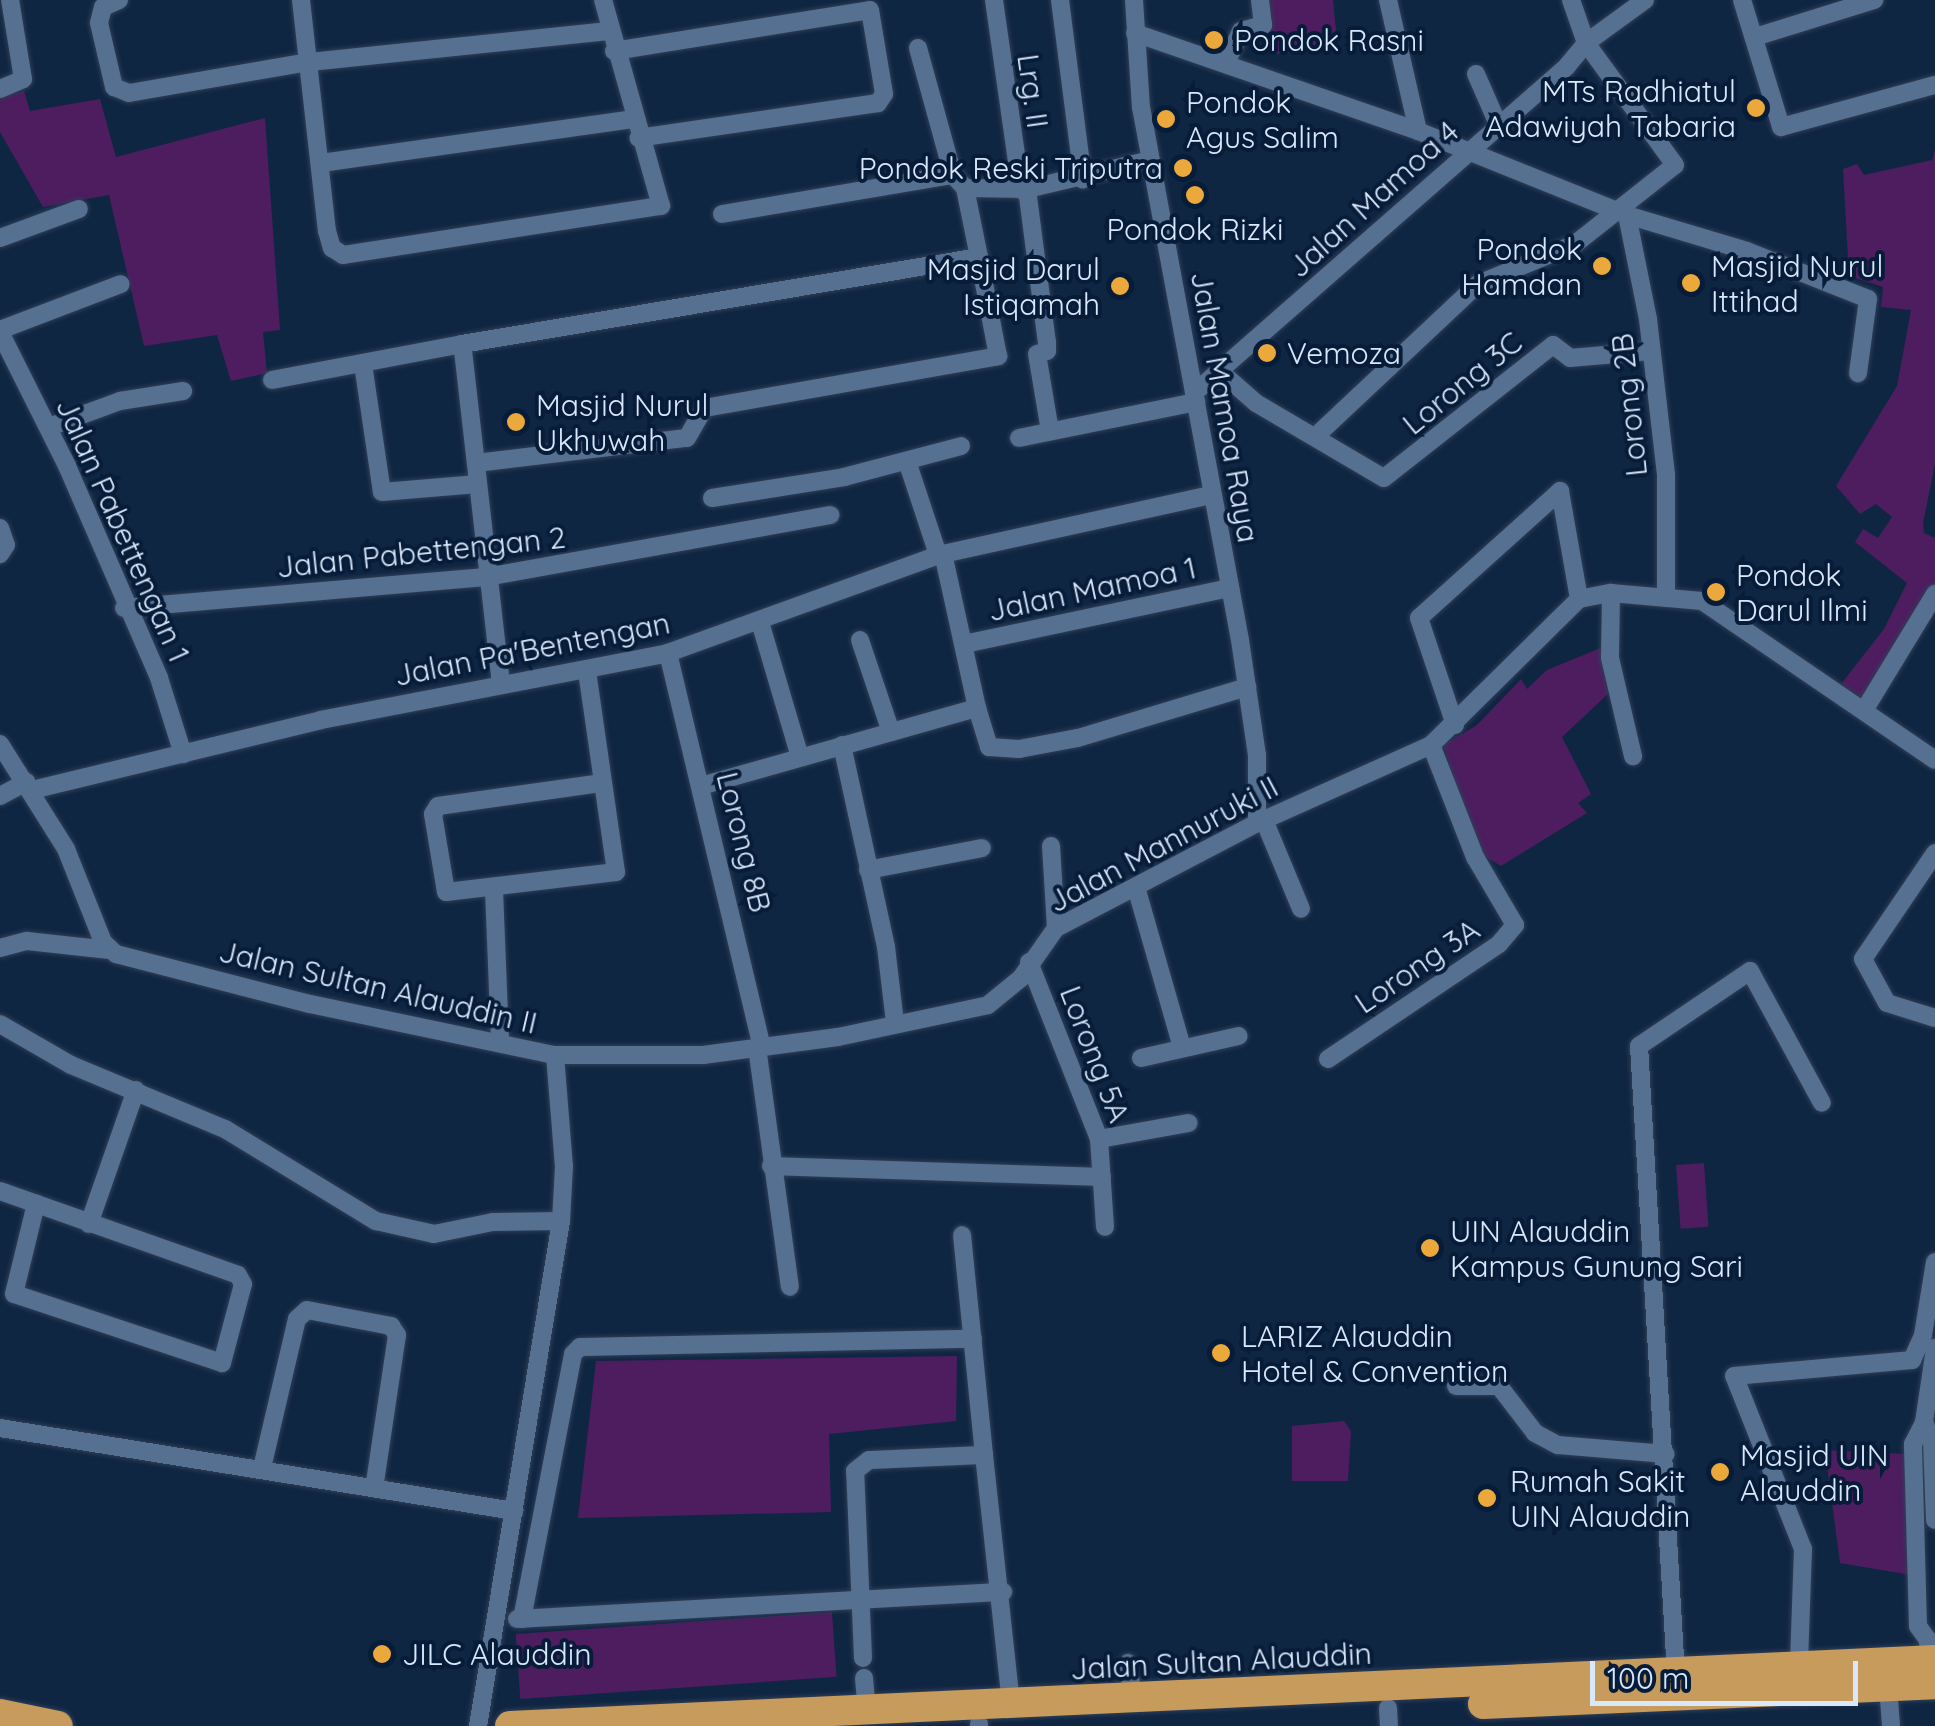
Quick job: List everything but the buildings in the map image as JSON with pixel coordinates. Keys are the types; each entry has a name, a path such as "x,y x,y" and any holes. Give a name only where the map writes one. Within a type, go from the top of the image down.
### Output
{"highway":[{"name":"Jalan Sultan Alauddin","path":"970,1725 1389,1717 1425,1696 1932,1655"},
{"name":"Jalan Sultan Alauddin","path":"510,1726 865,1693 1011,1686 1132,1692 1425,1696 1888,1686 1932,1655"},
{"path":"0,1714 58,1726"}],"street":[{"path":"0,89 22,83 10,0"},
{"path":"301,0 327,231 332,248 343,255 661,206 632,120 602,0"},
{"name":"Lrg. II","path":"994,0 1047,342 1047,352 1037,354 1050,431"},
{"path":"1060,0 1083,180"},
{"name":"Jalan Mamoa Raya","path":"1134,0 1152,160 1247,688 1261,821 1302,909"},
{"path":"1226,63 1241,31 1264,25 1260,0"},
{"path":"1388,0 1418,132"},
{"path":"1223,374 1256,402 1317,435 1478,284 1574,244 1625,213 1676,165 1586,43 1571,0"},
{"name":"Jalan Mamoa 4","path":"1195,398 1586,43 1645,0"},
{"path":"1742,0 1782,128 1935,84"},
{"path":"1754,37 1874,0"},
{"path":"115,1 98,15 118,92 308,62 608,31"},
{"path":"614,51 870,10 884,94 878,104 639,138"},
{"path":"1136,33 1418,132 1625,213 1748,251 1868,299 1858,373"},
{"path":"476,463 686,438 704,408 998,356 979,257 918,48"},
{"path":"1476,74 1498,124"},
{"path":"320,163 632,120"},
{"path":"722,214 959,182 1024,190 1083,180 1152,160"},
{"path":"0,238 79,209"},
{"name":"Lorong 2B","path":"1625,213 1651,352 1666,475 1666,598"},
{"path":"272,380 979,257"},
{"path":"0,331 121,284"},
{"name":"Jalan Pabettengan 1","path":"0,331 50,427 124,608 154,665 183,754"},
{"path":"462,344 501,684"},
{"name":"Lorong 3C","path":"1317,435 1388,478 1552,345 1570,358 1651,352"},
{"path":"363,364 382,492 478,484"},
{"path":"50,427 108,404 183,391"},
{"path":"1019,438 1195,398"},
{"path":"712,498 962,446"},
{"path":"907,460 941,554 988,745 997,750 1078,738 1247,688"},
{"path":"1455,725 1419,618 1560,491 1580,599 1610,592 1666,598 1718,610 1935,760"},
{"name":"Jalan Pa'Bentengan","path":"0,796 29,786 501,684 668,653 941,554 1210,496"},
{"name":"Jalan Pabettengan 2","path":"124,608 486,577 830,515"},
{"path":"0,528 6,544 0,554"},
{"name":"Jalan Mamoa 1","path":"964,644 1230,588"},
{"path":"1610,592 1612,671 1634,756"},
{"path":"1866,709 1935,594"},
{"name":"Jalan Mannuruki II","path":"555,1056 649,1059 759,1047 988,1005 1010,990 1056,928 1261,821 1430,745 1455,725 1580,599"},
{"path":"760,622 800,757"},
{"path":"860,640 891,732"},
{"name":"Lorong 8B","path":"668,653 759,1047 771,1166 790,1287"},
{"path":"587,671 616,872 494,890 446,892 436,807 602,782"},
{"path":"701,786 977,708"},
{"path":"0,744 29,786 110,950"},
{"path":"842,745 895,1023"},
{"name":"Lorong 3A","path":"1328,1058 1499,944 1514,925 1475,858 1430,745"},
{"path":"1051,846 1056,928"},
{"path":"868,870 982,848"},
{"path":"1935,853 1863,959 1887,1002 1935,1018"},
{"path":"1136,887 1182,1047"},
{"path":"494,890 500,1040"},
{"name":"Jalan Sultan Alauddin II","path":"0,948 27,941 110,950 310,1004 500,1040 555,1056 561,1221 478,1726"},
{"name":"Lorong 5A","path":"1029,962 1099,1138 1105,1227"},
{"path":"1676,1674 1639,1046 1750,971 1822,1103"},
{"path":"0,1024 71,1065 225,1129 338,1201 396,1228 434,1234 493,1222 561,1221"},
{"path":"1142,1058 1239,1036"},
{"path":"89,1224 136,1090"},
{"path":"1099,1138 1188,1122"},
{"path":"771,1166 1102,1177"},
{"path":"0,1191 240,1277 221,1364 14,1294 36,1204"},
{"path":"962,1235 1011,1686"},
{"path":"1799,1663 1802,1549 1734,1376 1912,1360 1922,1342 1935,1262"},
{"path":"262,1468 297,1319 307,1310 391,1326 397,1335 374,1488"},
{"path":"973,1339 580,1347 573,1354 520,1619 1003,1592"},
{"path":"1935,1348 1924,1422 1935,1520"},
{"path":"1456,1386 1499,1386 1535,1432 1558,1446 1666,1454"},
{"path":"0,1428 514,1510"},
{"path":"1927,1442 1925,1587 1918,1626 1932,1655"},
{"path":"863,1658 854,1471 869,1460 984,1455"},
{"path":"1128,1662 1132,1692"},
{"path":"1888,1686 1891,1726"}],"shaded area":[{"path":"1265,0 1333,0 1338,52 1272,54"},
{"path":"24,91 30,111 100,99 116,157 265,118 280,330 263,332 267,373 231,381 217,335 144,346 109,195 43,207 0,132 0,97"},
{"path":"1935,150 1935,464 1923,523 1924,533 1935,538 1935,608 1873,705 1841,684 1884,629 1907,583 1855,542 1863,529 1878,538 1892,517 1876,504 1860,514 1836,486 1897,386 1911,310 1881,307 1883,287 1849,276 1843,169 1857,164 1864,175 1932,160"},
{"path":"1603,647 1610,692 1562,737 1591,794 1578,803 1587,813 1501,866 1479,853 1443,745 1477,725 1521,679 1527,689 1547,670"},
{"path":"1704,1163 1708,1227 1681,1229 1676,1165"},
{"path":"957,1356 956,1421 829,1434 831,1512 578,1518 596,1361"},
{"path":"1344,1421 1351,1431 1348,1481 1292,1481 1292,1426"},
{"path":"1825,1450 1904,1454 1911,1575 1840,1563"},
{"path":"832,1612 837,1677 520,1699 516,1634"}],"place":[{"name":"Pondok Rasni","path":"1214,40"},
{"name":"MTs Radhiatul Adawiyah Tabaria","path":"1756,108"},
{"name":"Pondok Agus Salim","path":"1166,119"},
{"name":"Pondok Reski Triputra","path":"1183,168"},
{"name":"Pondok Rizki","path":"1195,195"},
{"name":"Pondok Hamdan","path":"1602,266"},
{"name":"Masjid Nurul Ittihad","path":"1691,283"},
{"name":"Masjid Darul Istiqamah","path":"1120,286"},
{"name":"Vemoza","path":"1267,353"},
{"name":"Masjid Nurul Ukhuwah","path":"516,422"},
{"name":"Pondok Darul Ilmi","path":"1716,592"},
{"name":"UIN Alauddin Kampus Gunung Sari","path":"1430,1248"},
{"name":"LARIZ Alauddin Hotel & Convention","path":"1221,1353"},
{"name":"Masjid UIN Alauddin","path":"1720,1472"},
{"name":"Rumah Sakit UIN Alauddin","path":"1487,1498"},
{"name":"JILC Alauddin","path":"382,1654"}]}
